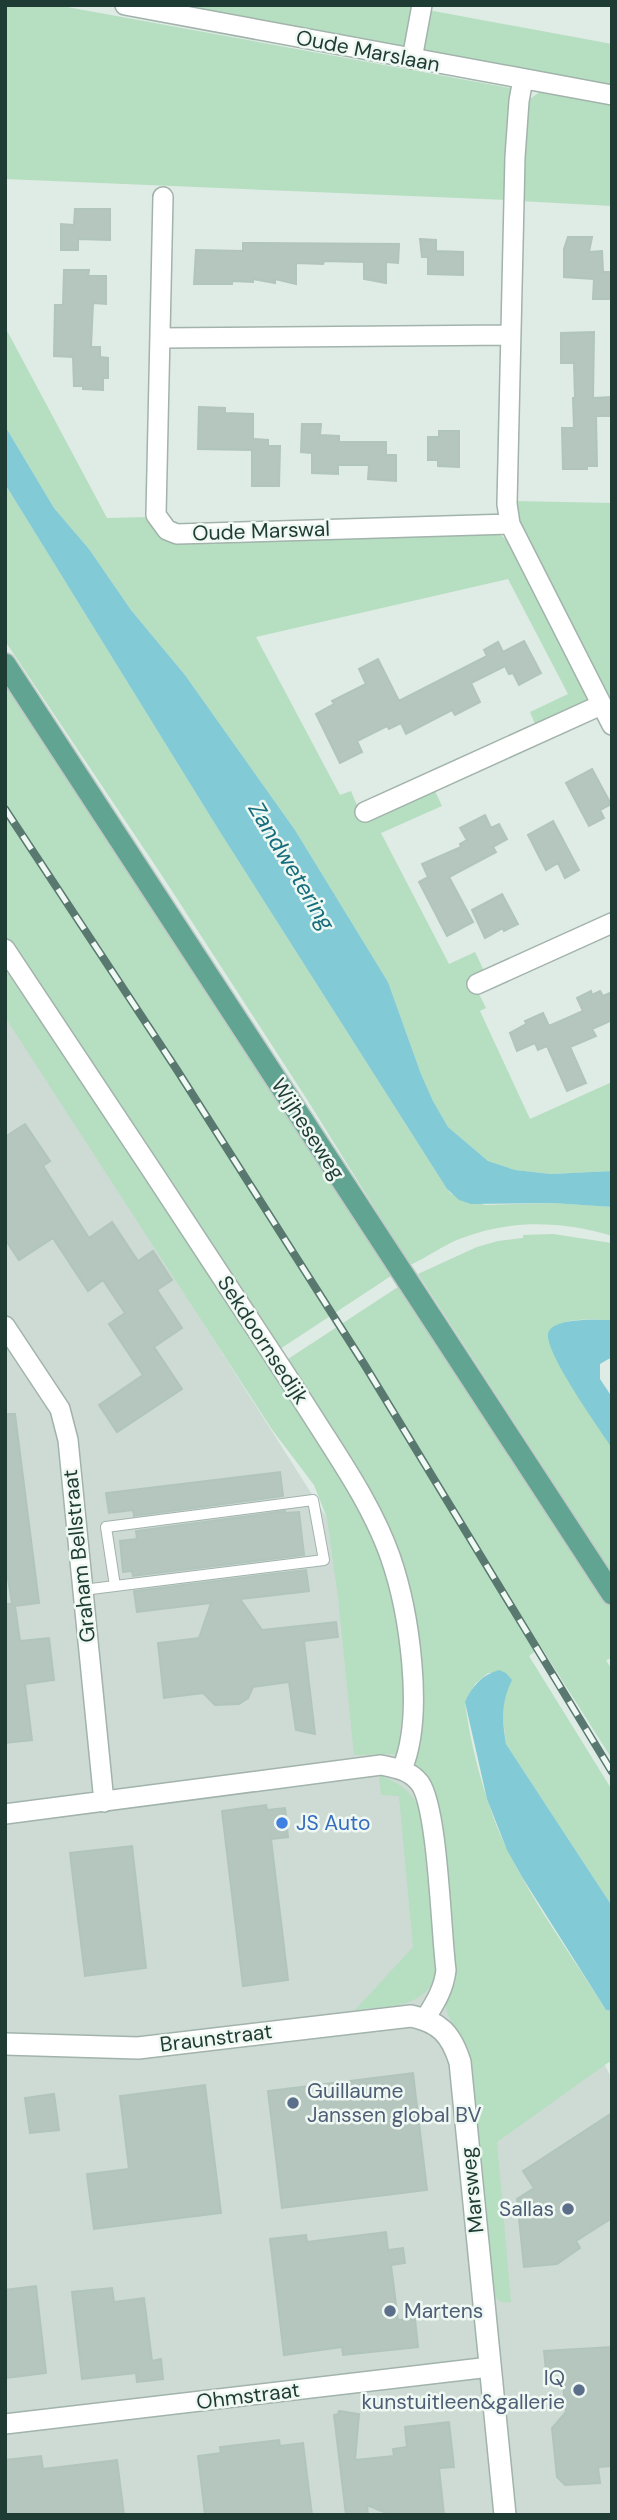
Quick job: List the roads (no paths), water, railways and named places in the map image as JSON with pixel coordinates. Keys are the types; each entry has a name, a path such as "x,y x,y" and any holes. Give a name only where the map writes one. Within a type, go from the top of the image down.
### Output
{"main road":[{"name":"Wijheseweg","path":"5,664 612,1594"}],"street":[{"name":"Oude Marslaan","path":"125,5 612,95"},
{"path":"412,59 422,5"},
{"path":"523,79 516,157 507,504 510,524 612,725"},
{"name":"Oude Marswal","path":"163,197 156,515 167,530 177,534 510,524"},
{"path":"160,338 511,335"},
{"path":"365,812 601,705"},
{"path":"477,984 612,923"},
{"name":"Sekdoornsedijk","path":"5,949 349,1472 383,1539 399,1585 412,1666 409,1749 402,1769"},
{"name":"Graham Bellstraat","path":"5,1326 60,1409 68,1440 104,1802"},
{"path":"5,1814 381,1765 402,1769 418,1780 424,1789 432,1818 446,1970 440,1995 425,2019"},
{"name":"Braunstraat","path":"5,2044 138,2048 395,2016 425,2019"},
{"name":"Marsweg","path":"425,2019 445,2033 460,2062 505,2515"},
{"name":"Ohmstraat","path":"5,2424 490,2367"}],"lane":[{"path":"83,1590 324,1560 313,1500 106,1527 115,1586"}],"water":[{"name":"Zandwetering","path":"5,426 54,508 89,549 131,610 185,675 295,830 388,982 421,1074 448,1127 488,1161 515,1170 551,1174 612,1171 612,1207 553,1203 471,1204 459,1200 447,1189 220,832 5,484"},
{"path":"612,1320 612,1357 600,1364 600,1379 612,1397 612,1448 562,1370 548,1339 549,1331 561,1323"},
{"path":"499,1670 512,1680 503,1711 506,1744 612,1906 612,2011 606,2010 522,1877 507,1850 487,1799 465,1702 478,1682"}],"railway":[{"path":"5,809 177,1070 364,1364 612,1772"}],"place":[{"name":"JS Auto","path":"282,1823"},
{"name":"Guillaume Janssen global BV","path":"293,2103"},
{"name":"Sallas","path":"568,2209"},
{"name":"Martens","path":"390,2311"},
{"name":"IQ kunstuitleen&gallerie","path":"579,2390"}]}
